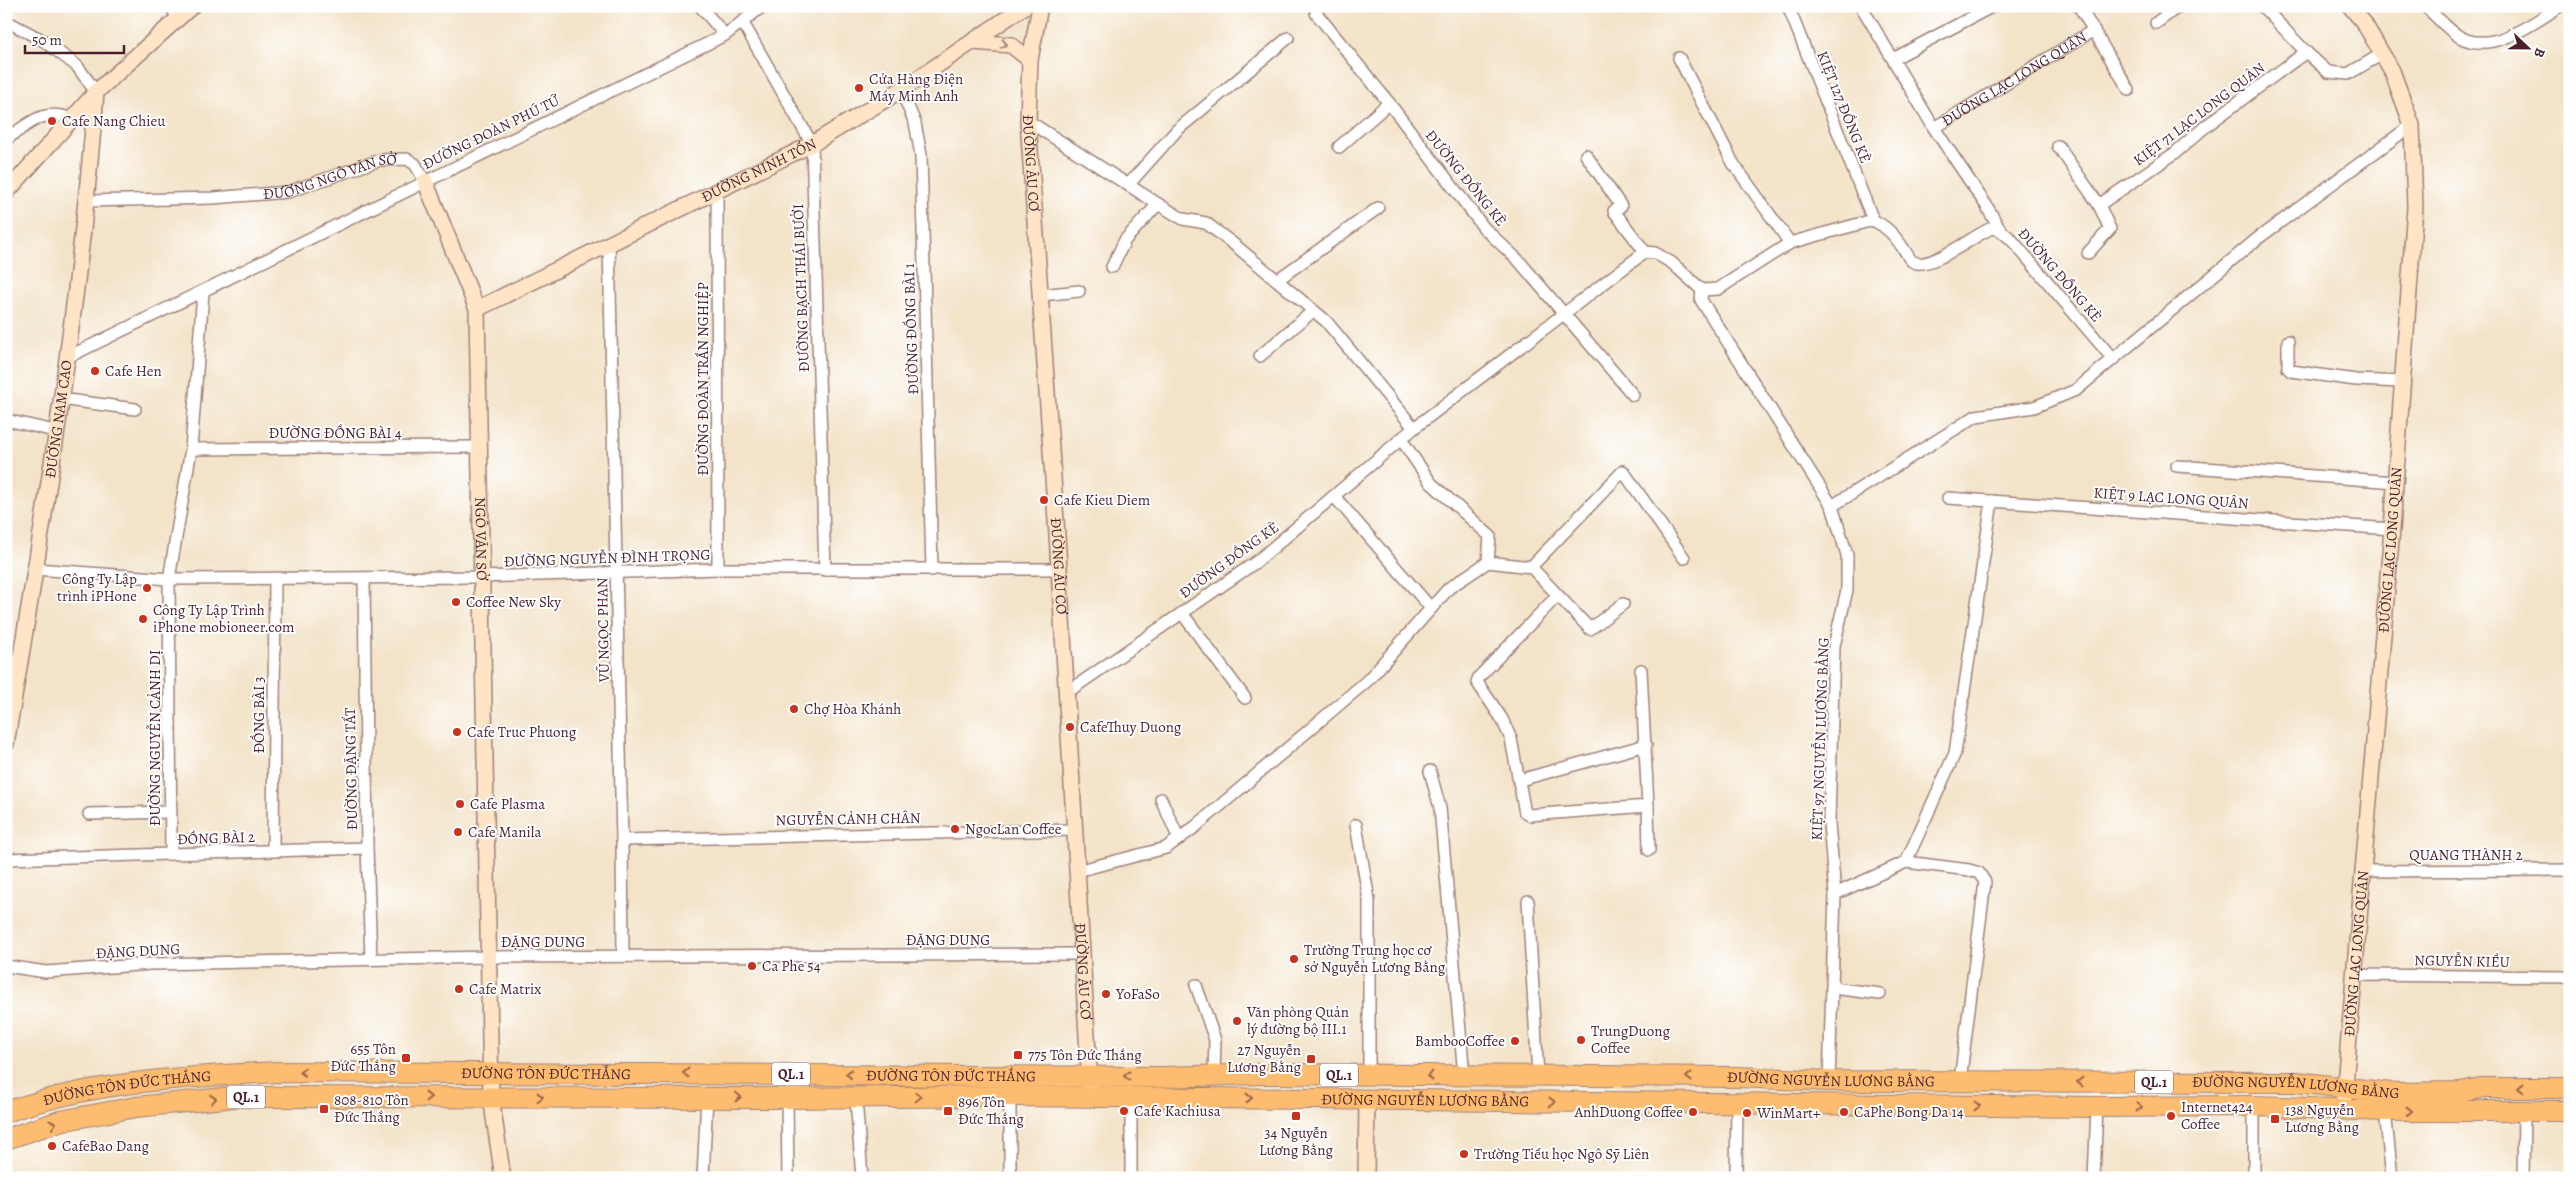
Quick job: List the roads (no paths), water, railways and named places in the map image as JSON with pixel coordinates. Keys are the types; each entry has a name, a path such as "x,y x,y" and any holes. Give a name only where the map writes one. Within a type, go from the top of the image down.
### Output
{"highway":[{"name":"ĐƯỜNG TÔN ĐỨC THẮNG","path":"6,1112 36,1102 106,1085 177,1077 277,1072 1090,1076"},
{"name":"ĐƯỜNG NGUYỄN LƯƠNG BẰNG","path":"1090,1076 1164,1077 1214,1074 2296,1082 2343,1099 2385,1111 2570,1111"},
{"path":"1514,1076 1514,1102"},
{"name":"ĐƯỜNG NGUYỄN LƯƠNG BẰNG","path":"1090,1097 2096,1107 2254,1106 2391,1093 2460,1092 2481,1088 2570,1088"},
{"name":"ĐƯỜNG TÔN ĐỨC THẮNG","path":"6,1139 60,1121 117,1110 234,1097 1090,1097"}],"street":[{"path":"6,193 96,92 175,12 192,6"},
{"path":"700,6 725,35"},
{"name":"ĐƯỜNG ĐOÀN PHÚ TỨ","path":"66,358 203,293 425,181 725,35 763,6"},
{"name":"ĐƯỜNG NINH TỐN","path":"476,309 812,144 901,90 1025,6"},
{"name":"ĐƯỜNG ÂU CƠ","path":"1040,6 1030,60 1028,121 1059,569 1090,1097"},
{"name":"KIỆT 127 ĐỒNG KÈ","path":"1788,6 1873,220"},
{"path":"1861,6 1934,128 1986,205 2000,230"},
{"path":"1892,59 1993,6"},
{"name":"ĐƯỜNG LẠC LONG QUÂN","path":"2079,6 2129,90"},
{"path":"2156,23 2179,6"},
{"path":"2262,6 2328,72 2348,74 2382,54"},
{"name":"ĐƯỜNG LẠC LONG QUÂN","path":"2343,1099 2396,482 2415,207 2412,125 2392,71 2364,24 2350,6"},
{"path":"2425,6 2460,37 2475,43 2496,40 2533,24 2560,6"},
{"name":"ĐƯỜNG ĐỒNG KÈ","path":"1316,13 1389,103 1484,228 1519,261 1633,395"},
{"path":"6,21 44,42 77,66 96,92"},
{"name":"ĐƯỜNG BẠCH THÁI BƯỞI","path":"743,23 812,144 825,570"},
{"name":"ĐƯỜNG LẠC LONG QUÂN","path":"1934,128 2094,30"},
{"path":"1128,185 1177,130 1288,38"},
{"path":"973,42 1011,45 1030,60"},
{"name":"KIỆT 71 LẠC LONG QUÂN","path":"2098,205 2176,153 2206,126 2306,52"},
{"path":"1679,58 1733,163 1790,243"},
{"name":"ĐƯỜNG ĐỒNG BÀI 1","path":"901,90 915,123 921,155 932,570"},
{"name":"ĐƯỜNG NAM CAO","path":"6,744 13,662 36,569 56,431 87,201 96,92"},
{"path":"1339,147 1389,103"},
{"path":"6,139 48,115 57,114 72,119"},
{"path":"1028,121 1158,204 1183,218 1206,224 1326,321 1414,428"},
{"path":"1832,506 1976,416 2034,407 2076,390 2257,238 2412,125"},
{"path":"2058,146 2098,205 2110,229 2088,253"},
{"path":"1586,155 1621,206 1614,211 1645,252 1656,253 1672,263 1702,290 1718,289 1790,243 1873,220"},
{"name":"ĐƯỜNG NGÔ VĂN SỞ","path":"87,201 213,198 288,192 380,160 407,160 415,164 425,181 476,309"},
{"name":"ĐƯỜNG ĐOÀN TRẦN NGHIỆP","path":"717,189 718,569"},
{"path":"1112,267 1125,240 1158,204"},
{"path":"1276,280 1378,208"},
{"name":"ĐƯỜNG ĐỒNG KÈ","path":"1873,220 1887,227 1912,261 1921,264 1929,263 1942,256 1984,230 1992,228 2000,230 2010,238 2113,359"},
{"name":"VŨ NGỌC PHAN","path":"609,243 623,956"},
{"name":"ĐƯỜNG ĐỒNG KÈ","path":"1066,693 1256,562 1400,439 1645,252"},
{"path":"1041,295 1079,290"},
{"name":"KIỆT 97 NGUYỄN LƯƠNG BẰNG","path":"1702,290 1701,300 1832,506 1847,555 1847,590 1834,646 1829,823 1835,894 1829,1080"},
{"name":"ĐƯỜNG NGUYỄN CẢNH DỊ","path":"171,854 169,579 191,449 203,293"},
{"name":"NGÔ VĂN SỞ","path":"476,309 490,957 491,1098 503,1178"},
{"path":"1260,356 1313,311"},
{"path":"2288,341 2288,368 2291,371 2356,380 2403,382"},
{"path":"60,399 135,409"},
{"path":"6,420 56,431"},
{"path":"1400,439 1431,483 1490,536 1488,562"},
{"name":"ĐƯỜNG ĐỒNG BÀI 4","path":"191,449 480,447"},
{"path":"2177,466 2396,482"},
{"path":"1531,567 1624,470 1684,558"},
{"path":"1334,496 1430,607"},
{"name":"KIỆT 9 LẠC LONG QUÂN","path":"1948,498 2392,529"},
{"path":"1906,862 1956,753 1992,500"},
{"path":"1077,870 1166,848 1179,839 1368,680 1430,607 1449,588 1488,562 1531,567 1590,629 1623,604"},
{"name":"ĐƯỜNG NGUYỄN ĐÌNH TRỌNG","path":"36,569 169,579 482,577 718,569 1059,569"},
{"name":"ĐỒNG BÀI 3","path":"273,851 275,578"},
{"name":"ĐƯỜNG ĐẶNG TẤT","path":"364,578 367,848 371,959"},
{"path":"1557,596 1479,677 1477,682 1508,729 1520,780 1524,811 1529,815 1648,806"},
{"path":"1182,613 1245,698"},
{"path":"1641,670 1646,744 1649,850"},
{"path":"1520,780 1646,744"},
{"path":"1430,771 1440,808 1464,1076"},
{"path":"1161,799 1179,839"},
{"path":"90,814 171,812"},
{"path":"1356,826 1369,900 1370,1076"},
{"name":"NGUYỄN CẢNH CHÂN","path":"622,840 1074,830"},
{"name":"ĐỒNG BÀI 2","path":"6,859 70,855 367,848"},
{"path":"1835,894 1906,862 1979,873 1985,882 1960,1081"},
{"name":"QUANG THÀNH 2","path":"2363,870 2570,870"},
{"path":"1528,901 1538,1076"},
{"name":"ĐẶNG DUNG","path":"6,966 46,972 151,964 371,959 1081,954"},
{"name":"NGUYỄN KIỀU","path":"2354,975 2570,977"},
{"path":"1196,985 1215,1040 1214,1074"},
{"path":"1833,988 1880,994"},
{"path":"703,1178 706,1096"},
{"path":"1010,1096 1010,1178"},
{"path":"787,1098 788,1178"},
{"path":"856,1098 862,1178"},
{"path":"1131,1098 1131,1178"},
{"path":"1366,1178 1367,1099"},
{"path":"1736,1178 1737,1103"},
{"path":"2254,1106 2254,1178"},
{"path":"2094,1178 2096,1107"},
{"path":"2524,1110 2524,1178"},
{"path":"2385,1111 2392,1178"}],"place":[{"name":"Cửa Hàng Điện Máy Minh Anh","path":"859,88"},
{"name":"Cafe Nang Chieu","path":"52,121"},
{"name":"Cafe Hen","path":"95,371"},
{"name":"Cafe Kieu Diem","path":"1044,500"},
{"name":"Công Ty Lập trình iPHone","path":"147,588"},
{"name":"Coffee New Sky","path":"456,602"},
{"name":"Công Ty Lập Trình iPhone mobioneer.com","path":"143,619"},
{"name":"Chợ Hòa Khánh","path":"794,709"},
{"name":"CafeThuy Duong","path":"1070,727"},
{"name":"Cafe Truc Phuong","path":"457,732"},
{"name":"Cafe Plasma","path":"460,804"},
{"name":"NgocLan Coffee","path":"955,829"},
{"name":"Cafe Manila","path":"458,832"},
{"name":"Trường Trung học cơ sở Nguyễn Lương Bằng","path":"1294,959"},
{"name":"Ca Phe 54","path":"752,966"},
{"name":"Cafe Matrix","path":"459,989"},
{"name":"YoFaSo","path":"1106,994"},
{"name":"Văn phòng Quản lý đường bộ III.1","path":"1237,1021"},
{"name":"TrungDuong Coffee","path":"1581,1040"},
{"name":"BambooCoffee","path":"1515,1041"},
{"name":"775 Tôn Đức Thắng","path":"1018,1055"},
{"name":"655 Tôn Đức Thắng","path":"406,1058"},
{"name":"27 Nguyễn Lương Bằng","path":"1311,1059"},
{"name":"808-810 Tôn Đức Thắng","path":"324,1109"},
{"name":"896 Tôn Đức Thắng","path":"948,1111"},
{"name":"Cafe Kachiusa","path":"1124,1111"},
{"name":"AnhDuong Coffee","path":"1693,1112"},
{"name":"CaPhe Bong Da 14","path":"1844,1112"},
{"name":"WinMart+","path":"1747,1113"},
{"name":"34 Nguyễn Lương Bằng","path":"1296,1116"},
{"name":"Internet424 Coffee","path":"2171,1116"},
{"name":"138 Nguyễn Lương Bằng","path":"2275,1119"},
{"name":"CafeBao Dang","path":"52,1146"},
{"name":"Trường Tiểu học Ngô Sỹ Liên","path":"1464,1154"}]}
